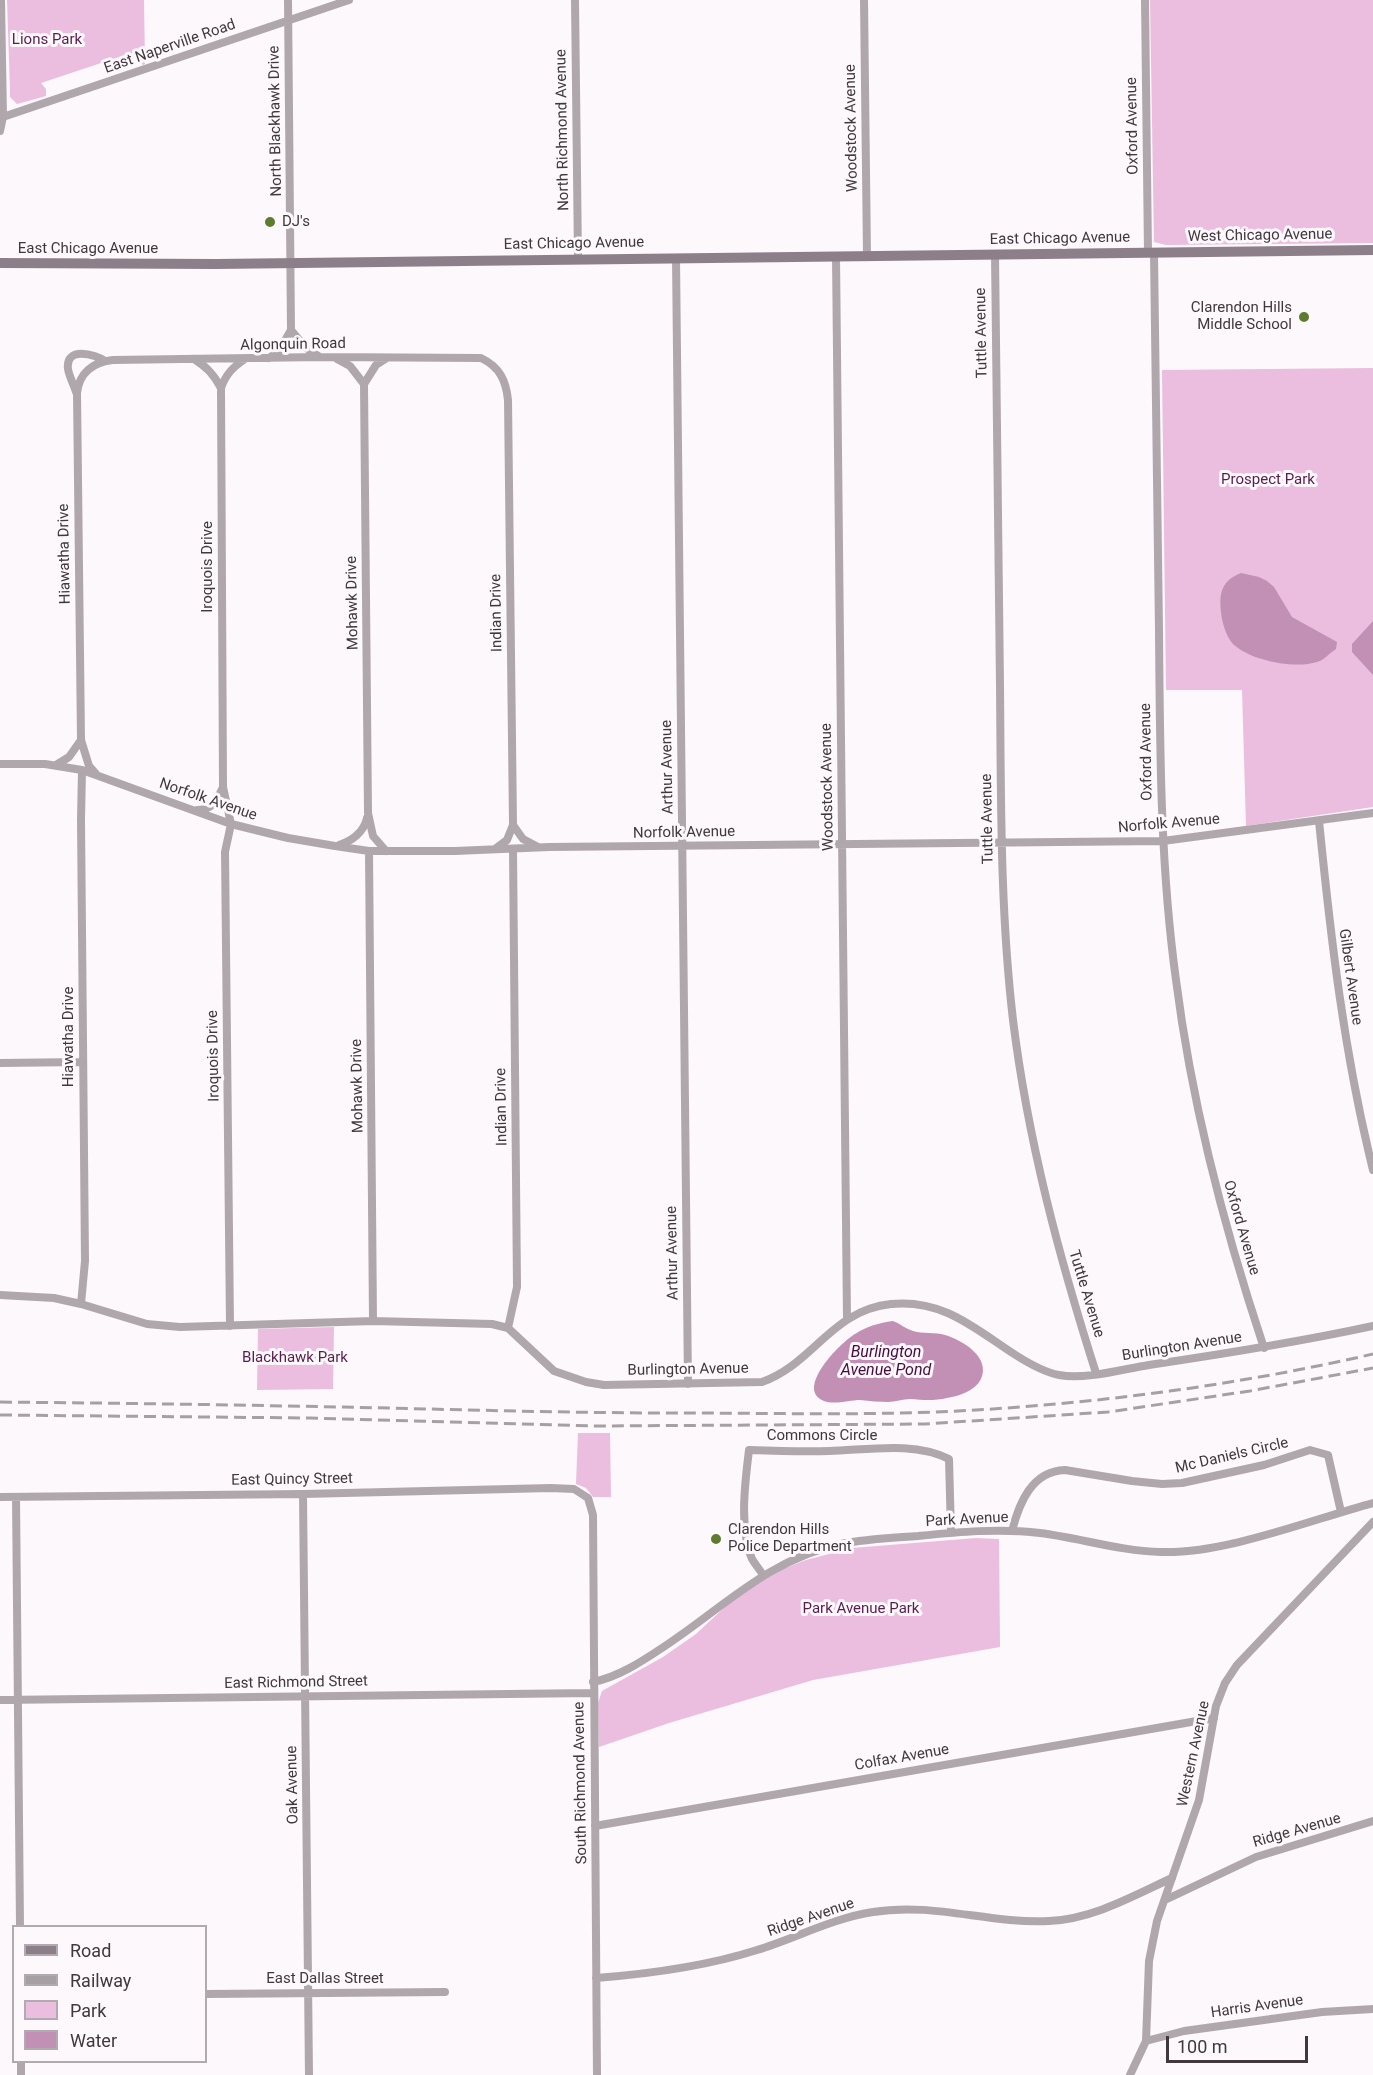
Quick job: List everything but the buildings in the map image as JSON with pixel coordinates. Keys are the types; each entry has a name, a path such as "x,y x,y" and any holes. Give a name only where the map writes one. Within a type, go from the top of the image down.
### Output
{"main road":[{"name":"West Chicago Avenue","path":"1151,253 1373,250"},
{"name":"East Chicago Avenue","path":"0,263 216,264 1151,253"}],"street":[{"path":"0,131 2,117 1,0"},
{"name":"North Blackhawk Drive","path":"288,0 291,330"},
{"name":"East Naperville Road","path":"2,117 349,0"},
{"name":"North Richmond Avenue","path":"575,0 578,259"},
{"name":"Woodstock Avenue","path":"864,0 867,256"},
{"name":"Oxford Avenue","path":"1145,0 1160,786 1163,841 1176,980 1195,1095 1226,1228 1264,1348"},
{"name":"Tuttle Avenue","path":"995,255 1001,843 1006,956 1027,1111 1052,1228 1096,1373"},
{"name":"Woodstock Avenue","path":"836,256 847,1318"},
{"name":"Arthur Avenue","path":"676,258 688,1384"},
{"path":"269,358 279,351 291,330 306,348 321,357"},
{"path":"76,393 68,368 72,357 78,353 87,353 105,361"},
{"name":"Algonquin Road","path":"89,369 105,361 321,357 474,357 489,362 496,368"},
{"path":"335,357 350,366 364,384 376,365 387,358"},
{"path":"194,359 206,367 221,388"},
{"path":"221,388 224,378 233,367 247,359"},
{"name":"Indian Drive","path":"496,368 505,381 508,400 513,825"},
{"name":"Hiawatha Drive","path":"89,369 81,378 76,393 81,740 89,766 97,775"},
{"name":"Mohawk Drive","path":"364,384 368,813 373,836 386,851"},
{"name":"Iroquois Drive","path":"221,388 223,787 231,824 225,852 230,1326"},
{"path":"56,765 69,758 81,740"},
{"name":"Norfolk Avenue","path":"4,764 56,765 82,770 231,824 288,838 369,851 1163,841 1373,813"},
{"name":"Hiawatha Drive","path":"81,1304 85,1261 82,770"},
{"path":"189,809 205,810 216,803 223,787"},
{"path":"335,846 352,840 366,823 368,813"},
{"name":"Gilbert Avenue","path":"1319,821 1341,1015 1373,1170"},
{"path":"513,825 523,839 539,848"},
{"path":"494,849 507,840 513,825"},
{"name":"Indian Drive","path":"508,1328 517,1287 513,849"},
{"name":"Mohawk Drive","path":"369,851 374,1321"},
{"path":"0,1063 83,1062"},
{"path":"0,1296 54,1298 147,1324 180,1327 374,1321 469,1322 508,1328"},
{"name":"Burlington Avenue","path":"508,1328 546,1364 567,1377 604,1385 762,1382 793,1365 847,1318 891,1304 928,1306 957,1317 1042,1370 1062,1376 1264,1348 1373,1326"},
{"name":"Commons Circle","path":"763,1575 753,1560 746,1537 745,1483 749,1450 900,1449 934,1451 949,1459 951,1533"},
{"name":"Mc Daniels Circle","path":"1012,1531 1017,1511 1030,1487 1040,1477 1053,1470 1162,1484 1182,1483 1264,1465 1310,1450 1328,1455 1341,1512"},
{"name":"East Quincy Street","path":"0,1497 303,1494 551,1488 574,1490 584,1494"},
{"name":"Oak Avenue","path":"303,1494 309,2075"},
{"name":"South Richmond Avenue","path":"584,1494 591,1503 593,1515 597,2075"},
{"path":"16,1497 20,1925"},
{"name":"Park Avenue","path":"593,1682 615,1676 644,1661 690,1630 763,1575 809,1553 843,1543 951,1533 1012,1531 1040,1533 1141,1550 1179,1552 1248,1539 1373,1503"},
{"name":"Western Avenue","path":"1130,2075 1146,2041 1151,1943 1201,1793 1214,1718 1221,1693 1237,1665 1373,1522"},
{"name":"East Richmond Street","path":"0,1700 593,1693"},
{"name":"Colfax Avenue","path":"595,1826 1214,1718"},
{"name":"Ridge Avenue","path":"1165,1900 1257,1857 1373,1821"},
{"name":"Ridge Avenue","path":"596,1978 651,1972 718,1960 782,1942 839,1920 884,1910 934,1910 1013,1921 1063,1920 1108,1907 1173,1878"},
{"name":"East Dallas Street","path":"207,1994 445,1992"},
{"name":"Harris Avenue","path":"1146,2041 1184,2031 1322,2012 1373,2009"}],"green space":[{"name":"Lions Park","path":"7,0 144,0 145,64 143,65 131,53 41,83 46,89 46,96 17,104 10,97"},
{"path":"1150,0 1373,0 1373,243 1166,245 1154,242"},
{"name":"Prospect Park","path":"1373,368 1373,807 1246,826 1242,690 1166,690 1162,370"},
{"name":"Blackhawk Park","path":"334,1327 333,1389 257,1390 258,1329"},
{"path":"578,1433 610,1433 611,1497 593,1497 586,1488 576,1484"},
{"name":"Park Avenue Park","path":"976,1538 999,1539 1000,1647 813,1680 669,1723 599,1747 598,1703 602,1691 663,1657 696,1634 727,1605 763,1579 806,1560 852,1548"}],"water":[{"path":"1241,573 1267,581 1274,587 1292,617 1337,642 1336,649 1320,661 1297,665 1262,659 1233,644 1223,622 1221,598 1228,581"},
{"path":"1373,621 1373,675 1352,652 1352,644"},
{"name":"Burlington Avenue Pond","path":"893,1321 913,1331 945,1335 966,1345 982,1364 981,1379 971,1390 952,1397 933,1400 910,1399 888,1402 860,1400 832,1403 816,1395 814,1387 817,1377 840,1346 864,1329"}],"railway":[{"path":"0,1402 629,1413 939,1412 1026,1407 1126,1397 1225,1383 1373,1354"},
{"path":"0,1415 310,1418 596,1426 925,1424 1108,1412 1250,1391 1373,1368"}],"place":[{"name":"DJ's","path":"270,222"},
{"name":"Clarendon Hills Middle School","path":"1304,317"},
{"name":"Clarendon Hills Police Department","path":"716,1539"}]}
